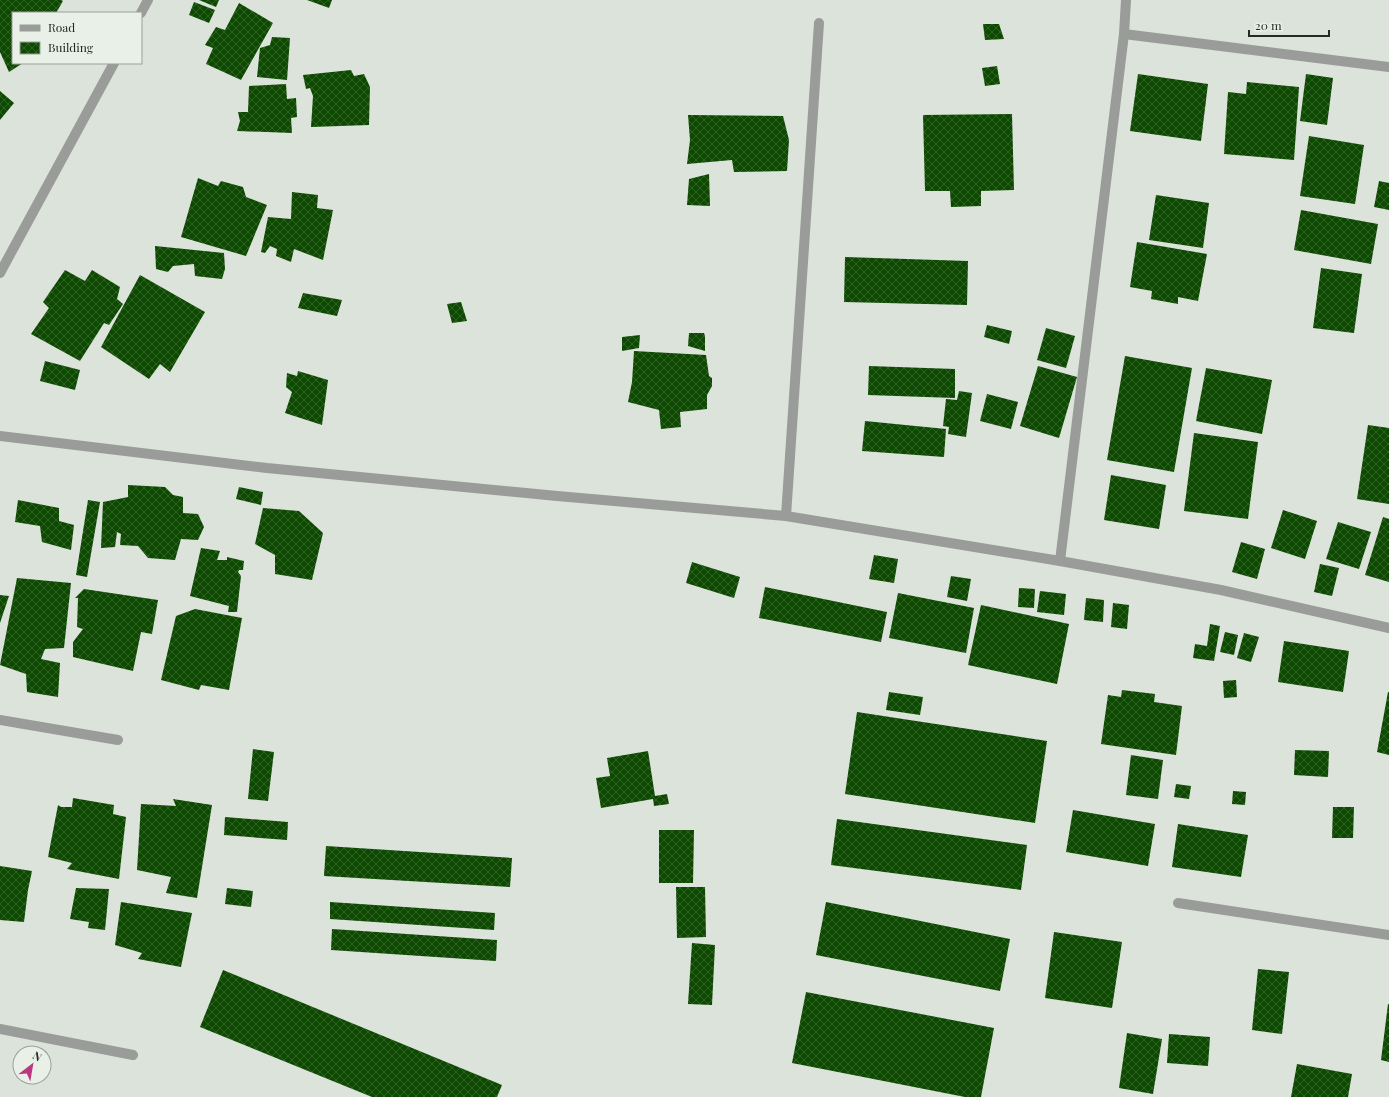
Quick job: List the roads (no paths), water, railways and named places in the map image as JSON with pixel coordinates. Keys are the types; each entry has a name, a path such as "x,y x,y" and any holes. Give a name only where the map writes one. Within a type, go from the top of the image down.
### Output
{"street":[{"path":"142,12 148,0"},
{"path":"1060,561 1124,34 1126,0"},
{"path":"786,516 819,23"},
{"path":"1124,34 1389,67"},
{"path":"0,273 113,64"},
{"path":"0,436 274,468 549,495 786,516 1060,561 1221,590 1389,628"},
{"path":"0,720 118,740"},
{"path":"1178,903 1389,935"},
{"path":"0,1029 133,1055"}]}
